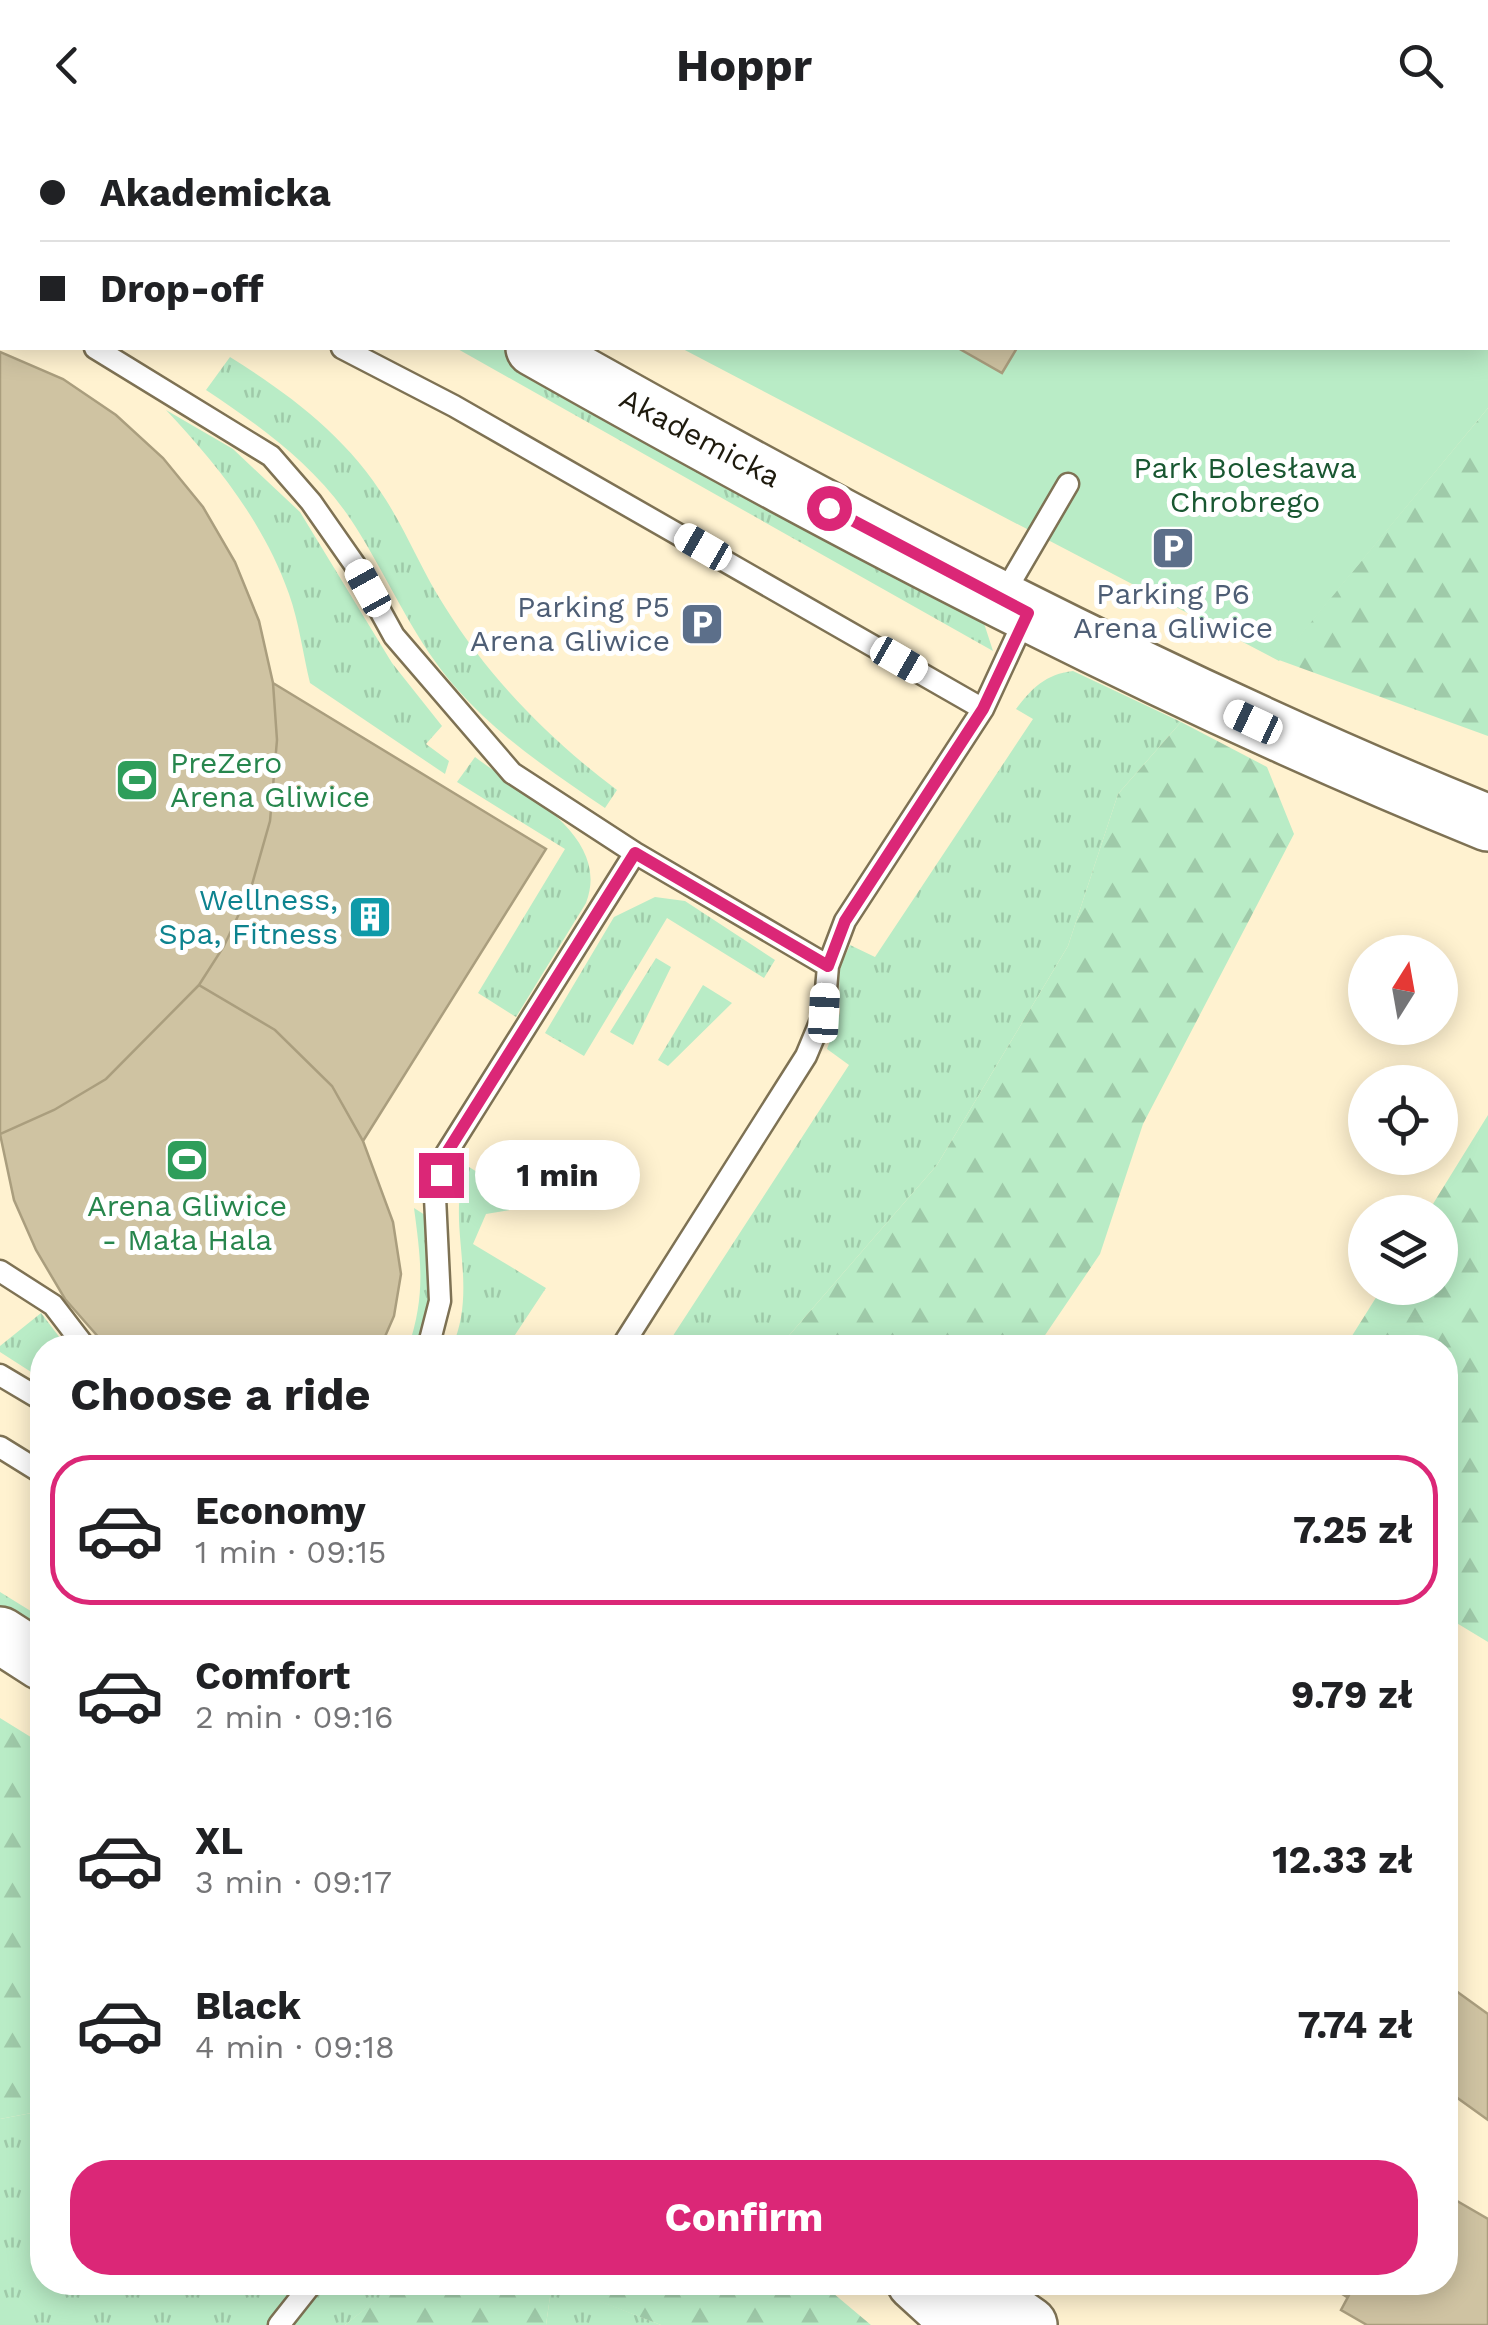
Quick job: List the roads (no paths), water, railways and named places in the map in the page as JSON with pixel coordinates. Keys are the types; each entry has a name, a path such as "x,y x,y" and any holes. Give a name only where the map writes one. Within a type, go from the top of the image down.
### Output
{"street":[{"name":"Akademicka","path":"538,350 1014,606 1176,687 1488,823"},
{"name":"Akademicka","path":"1406,789 1488,807"},
{"path":"0,1635 30,1654"},
{"path":"929,2295 962,2325"},
{"path":"986,2295 1029,2325"}],"lane":[{"path":"98,350 272,456 311,502 354,565 394,636 512,773 635,853 828,966"},
{"path":"346,350 454,406 983,709"},
{"path":"629,1335 818,1032 828,966 845,921 983,709 1014,606 1068,484"},
{"path":"431,1335 440,1301 435,1197 446,1154 635,853"},
{"path":"0,1271 53,1306 76,1335"},
{"path":"0,1374 30,1393"},
{"path":"0,1447 30,1466"},
{"path":"280,2325 303,2295"}],"place":[{"name":"Parking P6 Arena Gliwice","path":"1173,548"},
{"name":"Parking P5 Arena Gliwice","path":"702,624"},
{"name":"PreZero Arena Gliwice","path":"137,780"},
{"name":"Wellness, Spa, Fitness","path":"370,917"},
{"name":"Arena Gliwice - Mała Hala","path":"187,1160"}],"park label":[{"name":"Park Bolesława Chrobrego","path":"1245,485"}]}
